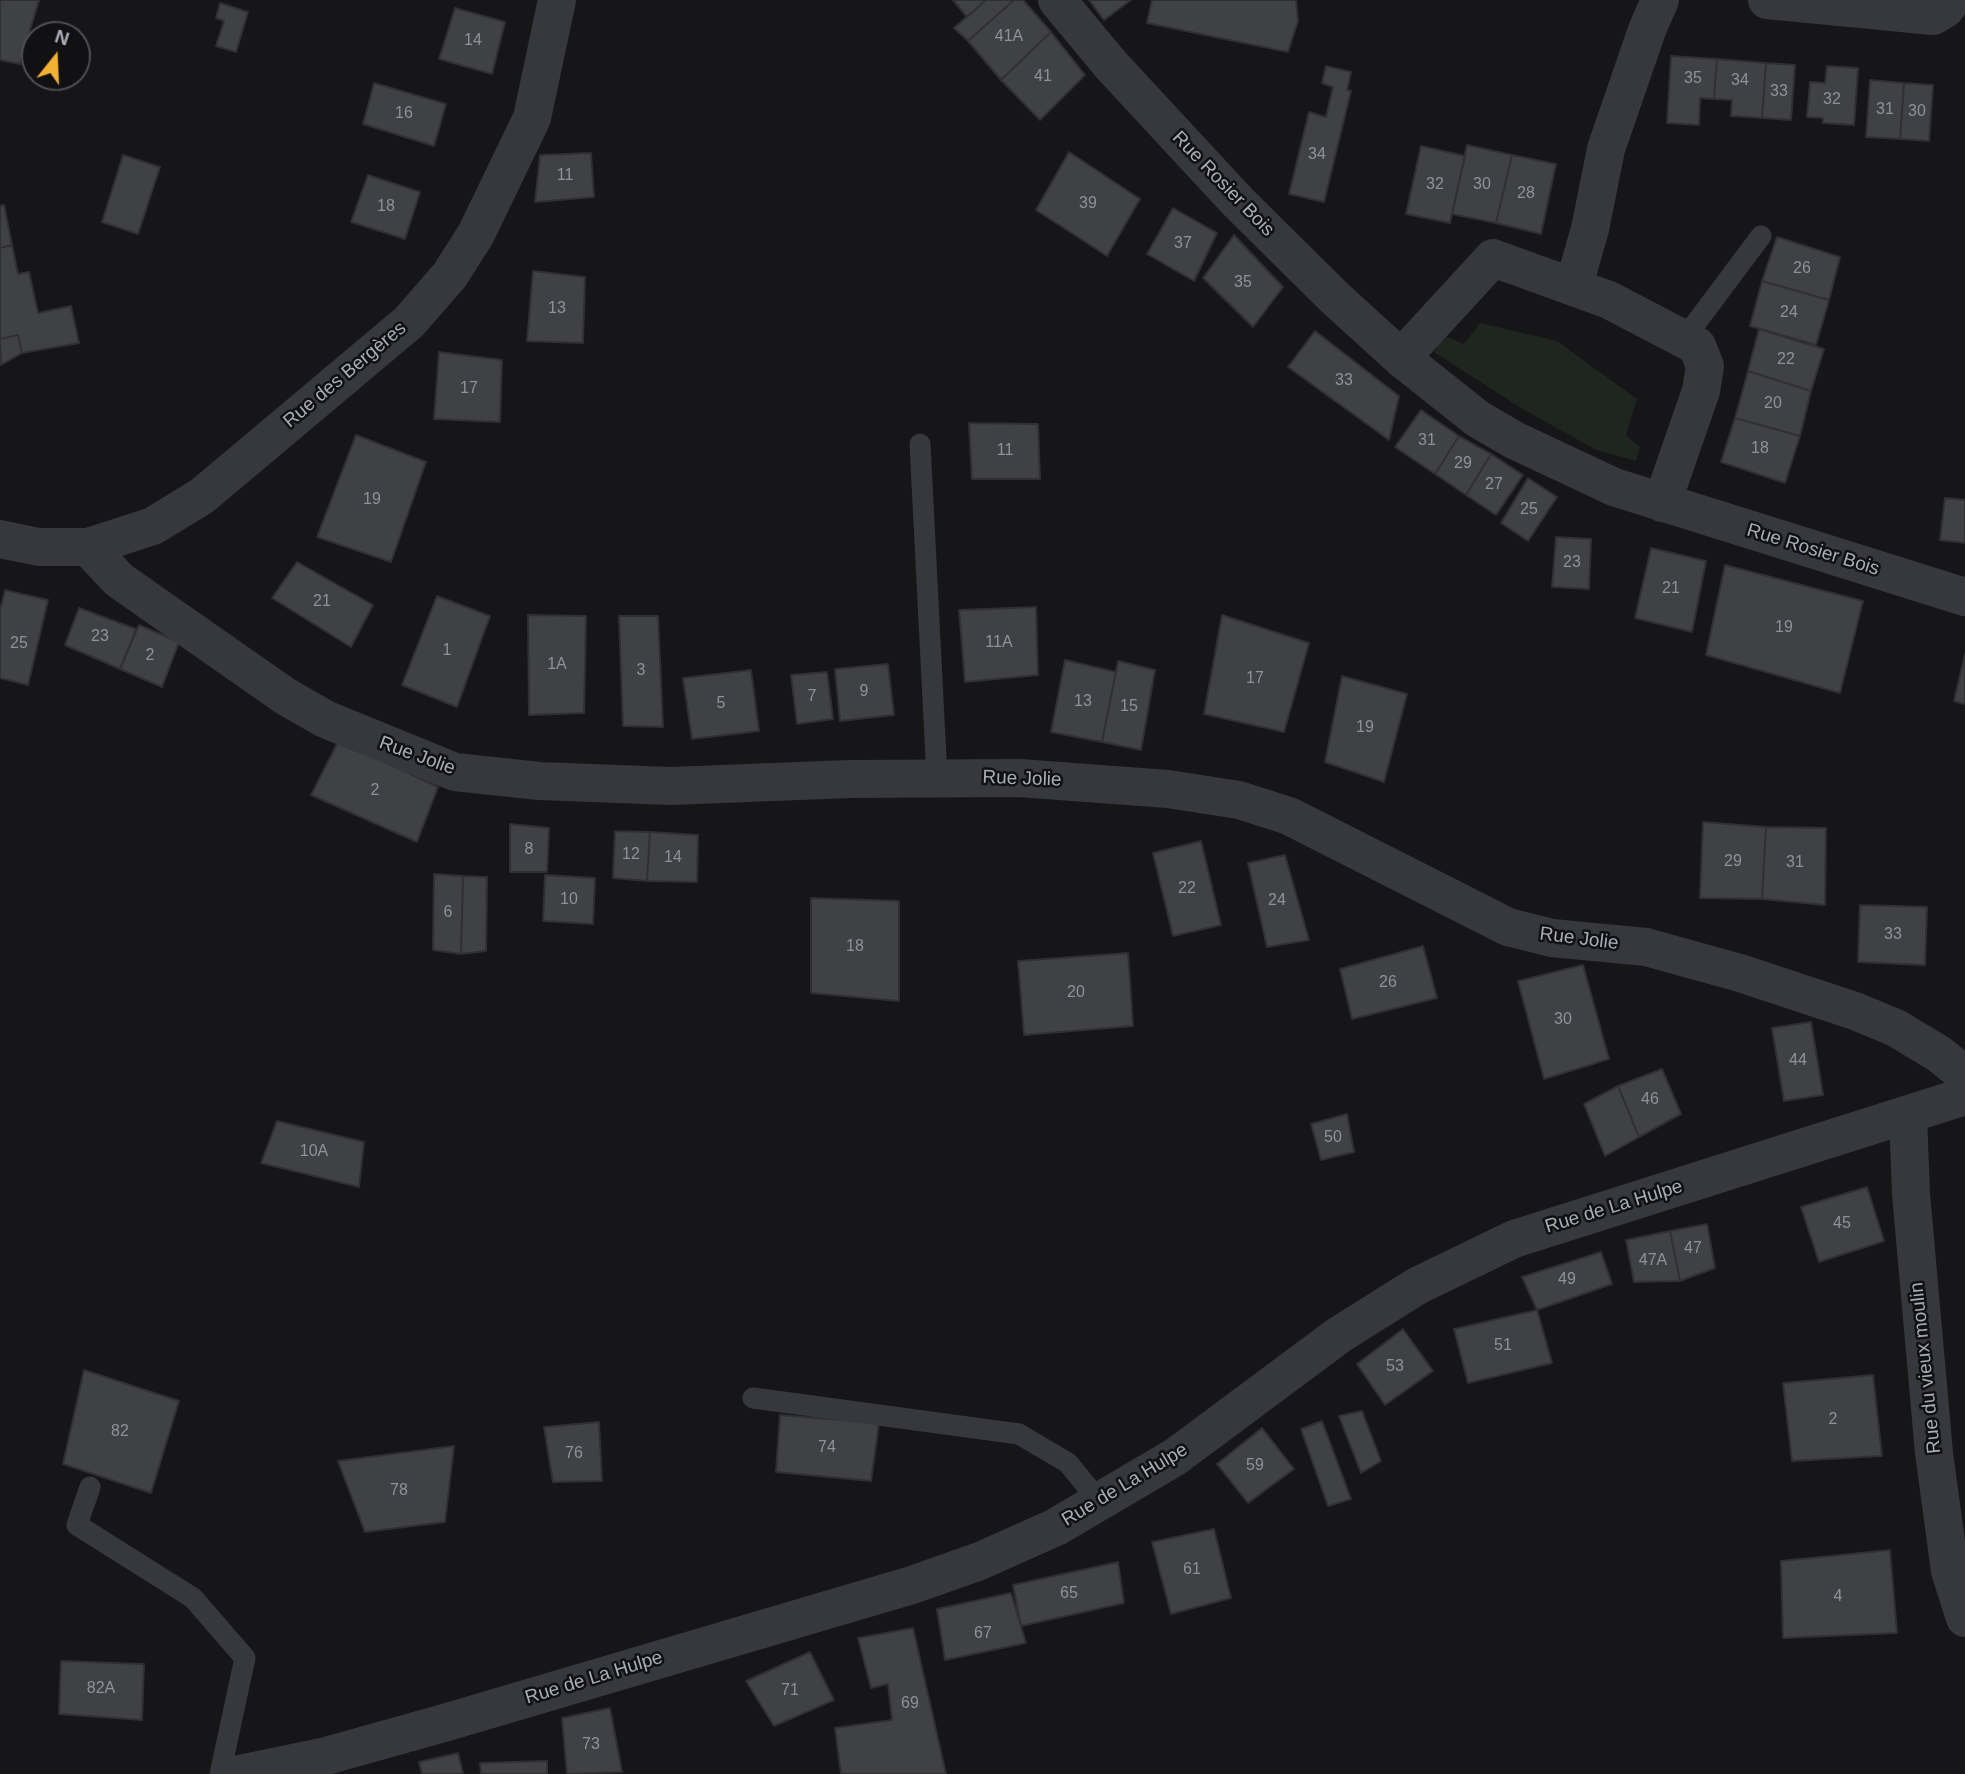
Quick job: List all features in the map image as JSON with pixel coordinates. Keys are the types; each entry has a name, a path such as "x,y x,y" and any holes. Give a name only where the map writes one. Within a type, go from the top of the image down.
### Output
{"street":[{"name":"Rue des Bergères","path":"0,539 39,547 88,547 153,526 202,496 371,357 409,322 450,275 477,234 532,118 557,0"},
{"name":"Rue Rosier Bois","path":"1058,0 1111,65 1238,202 1401,358 1478,419 1514,440 1614,487 1965,597"},
{"path":"1574,285 1590,229 1606,149 1647,30 1661,0"},
{"path":"1767,0 1933,16 1945,9 1952,0"},
{"path":"1401,358 1493,258 1574,285 1697,346 1705,366 1702,391 1662,503"},
{"name":"Rue Jolie","path":"88,547 119,580 285,696 325,719 455,772 539,781 671,786 937,778 1053,780 1168,789 1239,800 1289,816 1508,927 1552,938 1647,947 1740,973 1855,1011 1896,1028 1939,1054 1965,1075"},
{"name":"Rue de La Hulpe","path":"239,1774 316,1759 405,1734 912,1586 993,1555 1056,1527 1175,1457 1350,1328 1417,1286 1514,1239 1965,1097"},
{"name":"Rue du vieux moulin","path":"1908,1115 1911,1194 1934,1452 1950,1570 1965,1618"}],"lane":[{"path":"1684,339 1761,236"},
{"path":"920,444 937,778"},
{"path":"753,1398 1019,1434 1068,1463 1099,1502"},
{"path":"90,1487 77,1525 193,1598 245,1658 220,1774"}],"shaded area":[{"path":"1480,323 1557,341 1637,399 1626,435 1640,447 1636,461 1596,450 1521,408 1434,352 1444,336 1464,344"}],"building":[{"path":"0,0 39,0 33,21 21,21 20,64 0,60"},
{"path":"953,0 986,0 967,17"},
{"path":"986,0 1014,0 968,41 954,28"},
{"path":"1014,0 1023,0 1051,32 1001,80 968,41"},
{"path":"1089,0 1131,0 1104,20"},
{"path":"1152,0 1296,0 1298,21 1288,52 1147,23"},
{"path":"220,3 248,12 236,52 216,46 224,21 216,18"},
{"path":"455,8 505,22 492,74 439,59"},
{"path":"1051,32 1085,75 1040,120 1001,80"},
{"path":"1671,56 1717,59 1714,99 1700,98 1699,125 1667,123"},
{"path":"1717,59 1766,63 1762,118 1731,116 1732,100 1714,99"},
{"path":"1766,63 1795,65 1791,120 1762,118"},
{"path":"1326,66 1351,72 1347,90 1351,91 1324,202 1289,194 1309,112 1326,117 1333,87 1322,83"},
{"path":"1827,66 1858,68 1854,125 1823,123 1823,118 1807,117 1810,82 1825,83"},
{"path":"1870,80 1904,83 1900,139 1866,137"},
{"path":"374,83 446,104 434,146 363,124"},
{"path":"1904,83 1933,85 1929,141 1900,139"},
{"path":"1467,145 1512,155 1496,223 1452,214"},
{"path":"1421,146 1465,156 1450,223 1406,214"},
{"path":"1069,152 1140,199 1107,256 1036,210"},
{"path":"591,153 594,197 535,202 540,155"},
{"path":"123,155 160,167 138,234 102,222"},
{"path":"1512,155 1556,164 1541,234 1496,223"},
{"path":"368,175 420,192 405,239 351,222"},
{"path":"4,205 12,245 0,248 0,206"},
{"path":"1173,208 1217,233 1194,281 1147,254"},
{"path":"1234,235 1283,287 1253,327 1203,278"},
{"path":"1777,237 1840,257 1829,300 1762,281"},
{"path":"12,245 18,274 29,272 38,313 71,306 79,343 22,353 18,335 0,339 0,248"},
{"path":"533,271 585,277 583,343 527,341"},
{"path":"1762,281 1829,300 1816,345 1750,326"},
{"path":"1759,329 1824,349 1811,391 1748,371"},
{"path":"1315,331 1399,396 1389,440 1288,367"},
{"path":"18,335 22,353 1,365 0,339"},
{"path":"439,352 502,360 500,422 434,419"},
{"path":"1748,371 1811,391 1800,436 1735,418"},
{"path":"1421,410 1459,436 1435,474 1395,447"},
{"path":"1735,418 1800,436 1785,483 1721,462"},
{"path":"969,423 1038,424 1040,479 972,479"},
{"path":"356,435 426,462 391,562 317,537"},
{"path":"1459,436 1491,454 1466,495 1435,474"},
{"path":"1491,454 1523,475 1496,515 1466,495"},
{"path":"1528,478 1557,497 1528,541 1501,523"},
{"path":"1945,498 1965,500 1965,543 1940,540"},
{"path":"1556,537 1591,539 1589,589 1552,587"},
{"path":"1651,548 1706,561 1692,632 1635,618"},
{"path":"297,562 373,605 351,647 272,598"},
{"path":"1725,565 1863,601 1840,693 1706,655"},
{"path":"5,590 48,600 28,685 0,678 0,610"},
{"path":"437,596 490,616 457,707 402,685"},
{"path":"1036,607 1038,675 965,682 959,610"},
{"path":"79,608 136,629 120,669 65,645"},
{"path":"528,615 586,616 584,713 529,715"},
{"path":"1222,615 1309,643 1284,732 1204,714"},
{"path":"619,616 658,616 663,727 623,726"},
{"path":"139,625 179,642 162,687 120,669"},
{"path":"1965,654 1965,704 1954,701"},
{"path":"1065,660 1116,672 1102,742 1051,732"},
{"path":"1118,661 1155,670 1141,750 1102,742"},
{"path":"888,664 894,715 840,721 835,669"},
{"path":"751,670 759,731 692,739 683,678"},
{"path":"827,672 833,719 797,724 791,675"},
{"path":"1342,676 1407,694 1384,782 1325,762"},
{"path":"339,740 438,787 417,842 311,795"},
{"path":"1703,822 1766,827 1762,899 1700,898"},
{"path":"510,824 549,828 547,872 510,872"},
{"path":"1766,827 1826,828 1825,905 1762,899"},
{"path":"615,831 650,832 647,881 613,878"},
{"path":"650,832 698,835 697,882 647,881"},
{"path":"1201,841 1221,925 1173,936 1153,853"},
{"path":"1285,855 1309,940 1267,947 1248,863"},
{"path":"434,874 463,876 461,954 433,950"},
{"path":"545,875 595,878 593,924 543,921"},
{"path":"463,876 487,877 486,951 461,954"},
{"path":"811,898 899,901 899,1001 811,993"},
{"path":"1860,905 1927,907 1925,965 1858,962"},
{"path":"1423,946 1437,998 1352,1019 1340,969"},
{"path":"1128,953 1133,1026 1024,1035 1018,961"},
{"path":"1583,965 1609,1059 1544,1079 1518,981"},
{"path":"1811,1022 1823,1095 1784,1101 1772,1028"},
{"path":"1662,1069 1681,1114 1639,1137 1618,1086"},
{"path":"1618,1086 1639,1137 1605,1156 1584,1104"},
{"path":"1347,1114 1354,1152 1321,1160 1311,1124"},
{"path":"277,1121 364,1142 359,1187 261,1163"},
{"path":"1867,1187 1884,1241 1819,1262 1801,1207"},
{"path":"1707,1224 1715,1268 1680,1281 1670,1231"},
{"path":"1670,1231 1680,1281 1634,1282 1626,1240"},
{"path":"1601,1252 1612,1284 1537,1310 1522,1277"},
{"path":"1537,1310 1552,1363 1468,1383 1454,1329"},
{"path":"1403,1329 1433,1371 1385,1405 1357,1364"},
{"path":"84,1370 179,1401 151,1493 63,1464"},
{"path":"1873,1375 1882,1456 1792,1461 1783,1383"},
{"path":"1362,1411 1381,1461 1361,1473 1339,1416"},
{"path":"780,1415 879,1423 871,1481 776,1472"},
{"path":"1322,1421 1351,1499 1328,1506 1301,1429"},
{"path":"599,1422 602,1481 553,1482 544,1427"},
{"path":"1262,1428 1294,1469 1248,1503 1217,1464"},
{"path":"454,1446 445,1522 365,1532 338,1461"},
{"path":"1214,1529 1231,1598 1171,1614 1152,1542"},
{"path":"1890,1550 1897,1633 1783,1638 1781,1561"},
{"path":"1118,1562 1124,1603 1021,1626 1013,1585"},
{"path":"1011,1593 1026,1643 945,1660 937,1609"},
{"path":"913,1628 946,1774 841,1774 835,1728 892,1720 888,1684 871,1688 858,1638"},
{"path":"810,1652 834,1700 774,1726 746,1681"},
{"path":"61,1661 144,1664 142,1720 59,1714"},
{"path":"610,1708 622,1772 567,1774 562,1718"},
{"path":"458,1753 463,1774 422,1774 419,1762"},
{"path":"547,1761 547,1774 481,1774 480,1763"}]}
